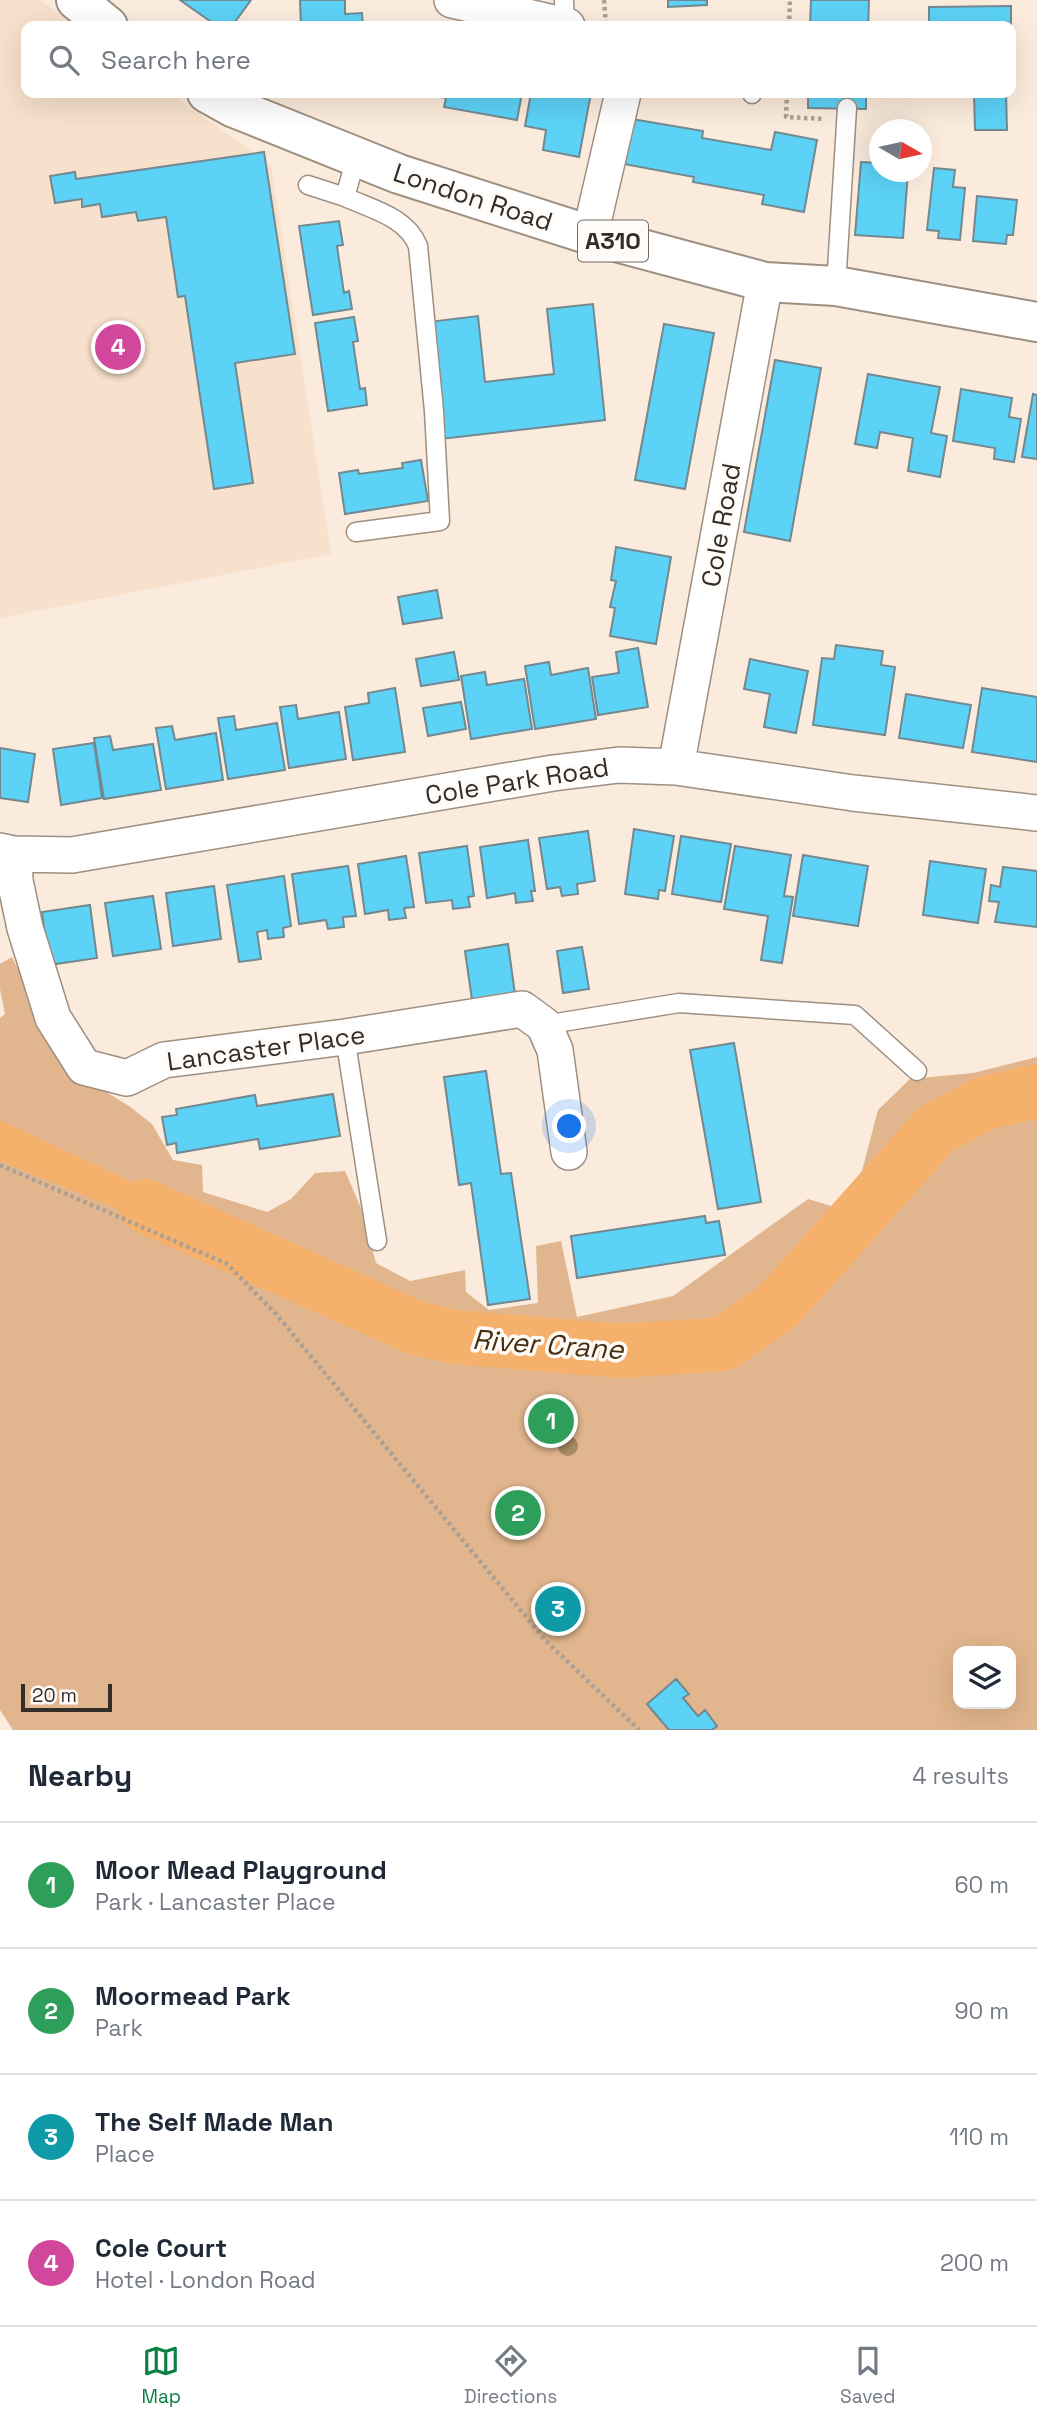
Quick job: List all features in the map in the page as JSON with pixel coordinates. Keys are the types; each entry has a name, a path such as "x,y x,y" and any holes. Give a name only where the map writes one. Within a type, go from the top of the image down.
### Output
{"main road":[{"path":"76,0 102,21"},
{"name":"London Road","path":"216,98 232,107 399,174 590,235 765,282 836,286 1037,322"}],"street":[{"path":"452,0 544,21"},
{"path":"590,235 622,98"},
{"name":"Cole Road","path":"676,767 765,282"},
{"name":"Cole Park Road","path":"7,852 72,855 553,773 619,765 676,767 853,793 1037,813"},
{"name":"Lancaster Place","path":"7,852 25,928 53,1018 84,1067 127,1078 164,1060 345,1037 522,1009 544,1025"},
{"path":"544,1025 555,1050 569,1152"}],"lane":[{"path":"564,0 566,21"},
{"path":"836,286 847,108"},
{"path":"345,197 356,158"},
{"path":"308,185 345,197 403,224 414,235 418,246 434,411 440,521 356,532"},
{"path":"544,1025 679,1003 855,1015 917,1071"},
{"path":"345,1037 377,1241"}],"path":[{"path":"604,0 606,21"},
{"path":"789,21 790,0"},
{"path":"0,1165 227,1264 276,1314 546,1641 639,1730"}],"shaded area":[{"path":"0,0 40,0 70,21 21,21 21,98 177,98 271,165 331,554 0,618"},
{"path":"12,957 34,1002 83,1078 129,1106 152,1124 173,1160 202,1165 203,1192 267,1212 291,1199 315,1173 345,1171 361,1208 376,1263 410,1281 465,1270 466,1292 489,1310 538,1303 536,1246 561,1241 577,1317 673,1296 808,1199 841,1209 862,1171 878,1110 910,1079 973,1073 1037,1057 1037,1730 13,1730 0,1710 0,1018 5,1014 0,989 0,964"},
{"path":"0,1120 219,1223 207,1245 0,1161"}],"building":[{"path":"180,0 251,0 236,21 210,21"},
{"path":"300,0 345,0 345,14 362,13 363,21 301,21"},
{"path":"668,0 707,0 707,5 668,7"},
{"path":"811,0 869,0 868,21 810,21"},
{"path":"1011,6 1011,21 929,21 929,7"},
{"path":"446,98 521,98 517,120 444,107"},
{"path":"530,98 590,98 579,157 543,150 546,130 525,126"},
{"path":"808,98 866,98 866,109 808,108"},
{"path":"974,98 1006,98 1007,130 975,130"},
{"path":"632,119 703,131 702,138 771,150 775,132 817,140 804,212 762,204 764,195 693,182 694,177 624,164"},
{"path":"264,152 295,354 235,363 253,483 214,489 185,296 178,297 166,217 138,221 136,212 102,217 100,204 82,207 82,199 55,203 50,176 75,172 76,179"},
{"path":"861,162 869,162 869,182 907,182 903,238 855,235"},
{"path":"934,168 955,170 953,187 965,188 960,240 938,238 939,231 927,230"},
{"path":"977,196 1017,200 1013,235 1007,235 1006,244 973,241"},
{"path":"339,221 343,245 337,246 344,293 349,291 352,309 313,315 299,226"},
{"path":"593,304 605,420 441,439 428,322 478,316 485,382 554,374 547,309"},
{"path":"354,317 358,341 353,342 360,389 365,388 367,405 328,411 315,323"},
{"path":"664,324 714,333 685,489 635,480"},
{"path":"775,360 821,368 790,541 744,532"},
{"path":"868,374 940,387 931,433 947,436 940,477 908,471 913,438 880,432 877,448 855,444"},
{"path":"961,389 1012,398 1009,417 1021,419 1014,462 994,459 995,448 953,441"},
{"path":"1033,394 1037,395 1037,459 1022,457"},
{"path":"421,460 428,501 345,514 339,473 358,470 359,474 403,468 402,463"},
{"path":"616,547 671,557 656,644 610,636 615,608 610,607 616,581 611,580"},
{"path":"437,590 442,618 403,624 398,597"},
{"path":"836,645 883,651 881,665 895,667 885,735 813,725 822,658 834,659"},
{"path":"638,648 648,707 598,715 592,677 619,673 616,652"},
{"path":"454,652 459,680 421,686 416,659"},
{"path":"750,659 808,671 796,733 764,727 770,694 744,689"},
{"path":"549,662 551,675 588,668 596,719 535,729 525,666"},
{"path":"485,672 487,685 524,679 532,729 471,739 461,676"},
{"path":"395,688 405,752 353,760 345,707 369,703 368,693"},
{"path":"982,688 1037,697 1037,762 972,752"},
{"path":"906,694 971,705 963,748 899,738"},
{"path":"461,702 466,729 428,736 423,708"},
{"path":"296,705 298,719 339,712 346,759 289,768 280,707"},
{"path":"234,716 236,730 277,723 285,770 228,779 218,718"},
{"path":"172,726 175,740 216,733 223,780 166,789 156,728"},
{"path":"110,736 113,750 153,744 161,790 104,799 94,738"},
{"path":"94,743 102,798 61,805 53,749"},
{"path":"0,748 35,754 28,802 0,798"},
{"path":"634,829 674,836 665,891 659,890 658,899 625,894"},
{"path":"588,831 595,881 577,884 578,894 562,896 560,887 547,889 539,838"},
{"path":"681,836 731,844 721,902 672,894"},
{"path":"528,840 535,891 531,891 533,901 516,903 515,893 487,898 480,847"},
{"path":"467,846 474,896 468,897 470,907 453,909 452,900 426,903 419,853"},
{"path":"735,846 791,855 784,896 793,897 782,963 761,960 768,916 724,909"},
{"path":"803,855 868,866 858,926 793,916"},
{"path":"406,856 414,907 404,908 406,918 389,920 388,910 365,914 358,864"},
{"path":"930,861 986,869 978,923 923,915"},
{"path":"348,866 356,916 343,917 344,927 328,929 326,920 299,924 292,874"},
{"path":"1003,867 1037,871 1037,927 995,922 999,902 989,901 991,885 1000,887"},
{"path":"284,876 291,926 283,928 284,937 268,939 267,930 257,932 261,959 239,962 227,885"},
{"path":"214,886 221,939 173,946 166,893"},
{"path":"153,896 161,949 113,956 105,903"},
{"path":"90,905 97,958 49,965 42,912"},
{"path":"508,944 515,994 472,1000 465,951"},
{"path":"582,947 589,989 563,993 557,951"},
{"path":"734,1043 761,1202 718,1209 690,1050"},
{"path":"486,1071 501,1174 511,1173 530,1299 488,1305 471,1183 459,1185 444,1077"},
{"path":"333,1094 340,1136 260,1149 258,1139 177,1153 176,1143 167,1145 162,1117 177,1115 176,1109 255,1095 257,1106"},
{"path":"705,1216 706,1223 719,1221 725,1255 577,1278 571,1236"},
{"path":"676,1679 689,1694 683,1698 698,1716 705,1710 717,1726 712,1730 669,1730 647,1704"}],"waterway":[{"name":"River Crane","path":"145,1206 416,1328 455,1337 621,1351 723,1344 777,1307 936,1129 985,1103 1037,1091"}],"place":[{"name":"Cole Court","path":"118,347"},
{"name":"Moor Mead Playground","path":"551,1421"},
{"name":"Moormead Park","path":"518,1513"},
{"name":"The Self Made Man","path":"558,1609"}]}
